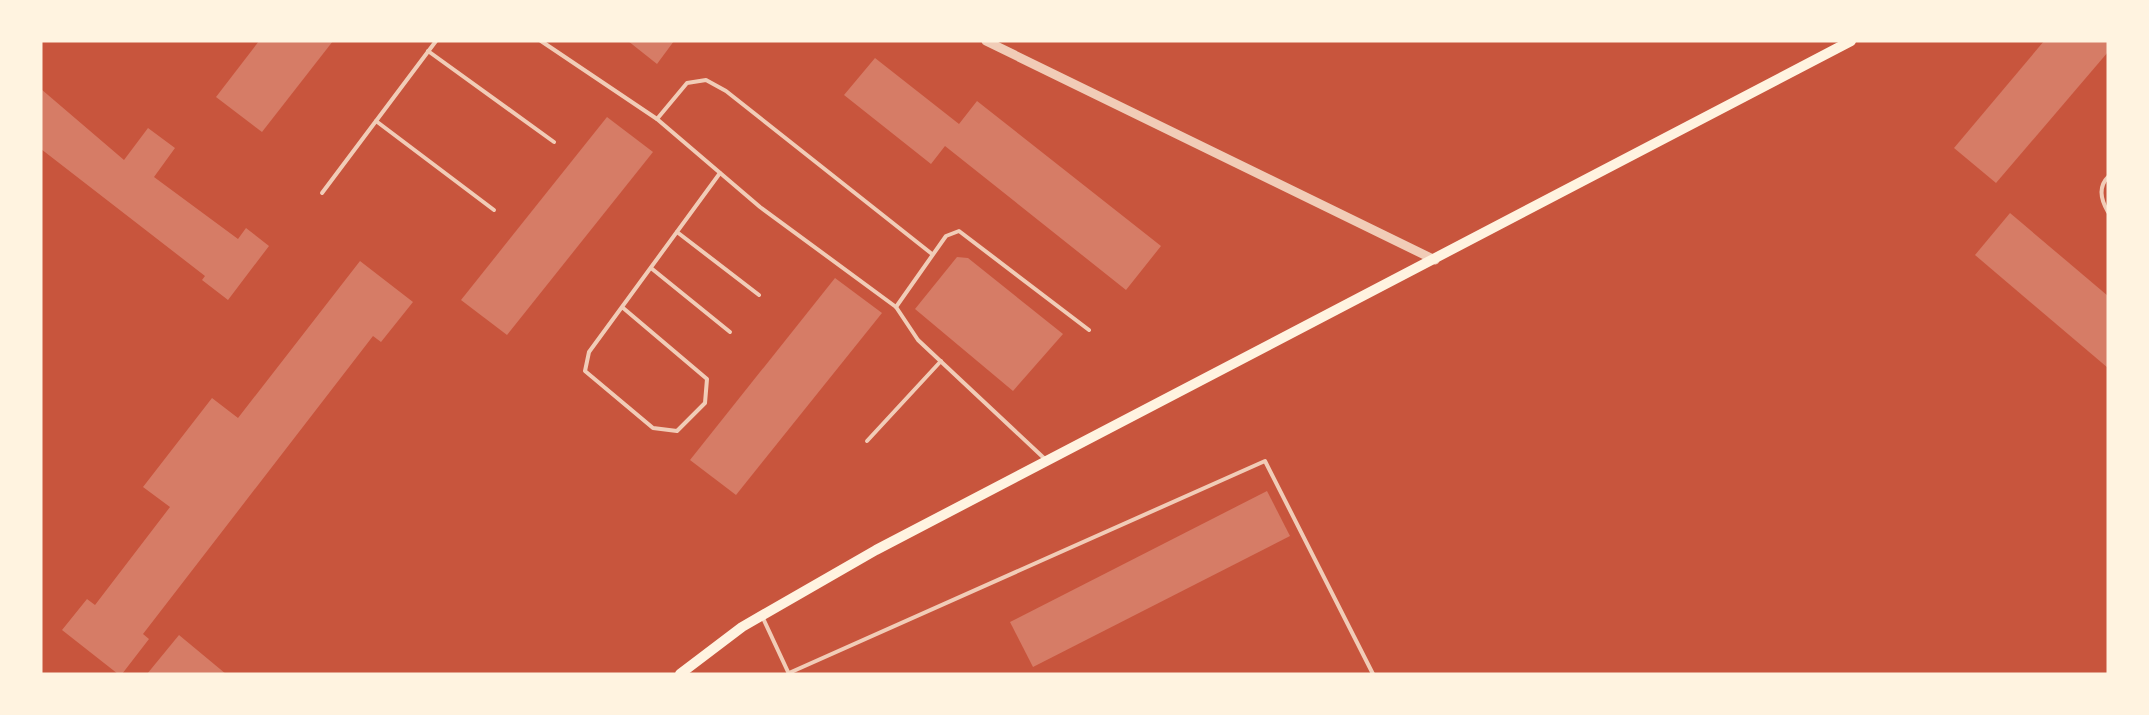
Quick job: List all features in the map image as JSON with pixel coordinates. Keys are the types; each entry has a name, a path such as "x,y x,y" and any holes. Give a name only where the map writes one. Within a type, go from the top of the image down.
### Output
{"main road":[{"path":"680,674 742,628 876,550 1435,260 1851,41"}],"street":[{"path":"986,41 1435,260"}],"lane":[{"path":"322,194 436,41"},
{"path":"541,41 657,119 760,207 896,307 918,340 1047,461"},
{"path":"428,51 554,142"},
{"path":"657,119 687,83 706,80 726,91 932,254"},
{"path":"376,121 494,210"},
{"path":"622,307 707,379 705,403 678,432 653,428 585,372 589,352 622,307 678,232 720,174"},
{"path":"2108,177 2103,182 2101,196 2108,212"},
{"path":"896,307 946,236 959,231 1089,330"},
{"path":"678,232 759,295"},
{"path":"651,268 730,332"},
{"path":"867,441 941,361"},
{"path":"762,616 789,673 1265,461 1374,674"}],"building":[{"path":"259,41 333,41 262,132 216,97"},
{"path":"628,41 674,41 657,64"},
{"path":"2044,41 2108,41 2108,52 1996,183 1954,148"},
{"path":"875,58 959,124 977,101 1161,246 1126,290 945,146 931,164 844,95"},
{"path":"41,89 124,160 148,128 175,148 154,177 238,239 246,228 269,246 228,300 202,280 205,276 41,149"},
{"path":"607,117 653,152 507,335 461,300"},
{"path":"2010,213 2108,296 2108,368 1975,255"},
{"path":"957,257 968,258 1063,334 1013,391 915,309"},
{"path":"360,261 413,302 381,342 373,336 143,634 149,639 122,674 118,674 62,630 87,599 95,605 170,507 143,487 212,398 238,418"},
{"path":"835,278 882,313 736,495 690,460"},
{"path":"1267,491 1290,536 1033,667 1010,622"},
{"path":"179,635 226,674 147,674"}]}
